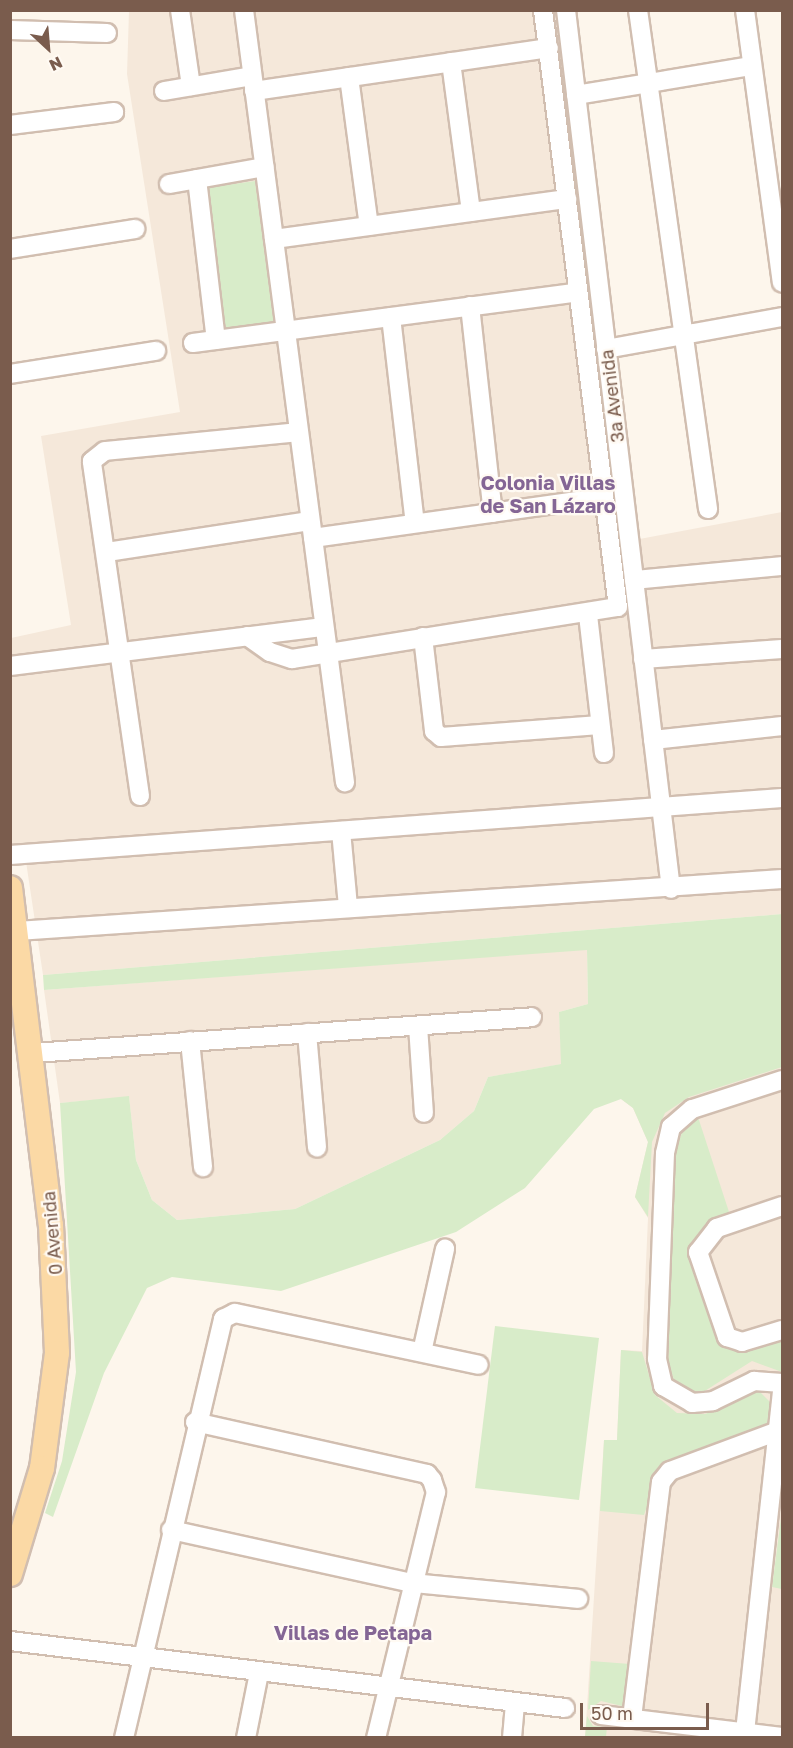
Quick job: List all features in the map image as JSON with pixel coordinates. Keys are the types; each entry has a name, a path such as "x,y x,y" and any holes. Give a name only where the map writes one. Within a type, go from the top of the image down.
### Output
{"main road":[{"name":"0 Avenida","path":"10,888 34,1053 56,1279 56,1364 42,1468 10,1575"}],"street":[{"path":"180,10 191,86"},
{"path":"244,10 345,782"},
{"path":"247,636 270,652 292,659 328,651 588,615 618,607 543,10"},
{"name":"3a Avenida","path":"566,10 671,889"},
{"path":"638,10 708,509"},
{"path":"745,10 783,283"},
{"path":"10,30 107,33"},
{"path":"164,91 191,86 349,77 549,48"},
{"path":"451,62 471,213"},
{"path":"576,94 752,66"},
{"path":"349,77 369,226"},
{"path":"10,125 114,112"},
{"path":"169,184 264,167"},
{"path":"196,179 216,340"},
{"path":"274,239 567,199"},
{"path":"10,249 135,230"},
{"path":"193,343 578,292"},
{"path":"470,306 493,513"},
{"path":"391,317 415,523"},
{"path":"606,349 783,317"},
{"path":"10,374 156,351"},
{"path":"140,796 107,552 92,460 97,455 298,432"},
{"path":"107,552 311,529 415,523 604,497"},
{"path":"634,580 783,566"},
{"path":"588,615 604,753"},
{"path":"10,666 120,650 324,627"},
{"path":"423,637 434,731 441,736 600,725"},
{"path":"643,659 783,649"},
{"path":"653,740 783,726"},
{"path":"10,855 783,798"},
{"path":"341,831 348,907"},
{"path":"17,931 348,907 671,889 783,879"},
{"path":"34,1053 532,1017"},
{"path":"418,1026 424,1113"},
{"path":"308,1033 317,1148"},
{"path":"190,1041 203,1167"},
{"path":"783,1080 692,1109 672,1127 664,1153 657,1359 663,1386 692,1404 712,1401 754,1381 783,1383"},
{"path":"783,1206 717,1228 698,1252 727,1337 742,1342 783,1330"},
{"path":"422,1352 445,1249"},
{"path":"124,1737 195,1422 220,1323 231,1314 479,1365"},
{"path":"745,1732 777,1503 778,1431 783,1391"},
{"path":"195,1422 427,1474 436,1492 376,1737"},
{"path":"632,1718 661,1482 670,1471 778,1431"},
{"path":"171,1530 413,1583 578,1599"},
{"path":"10,1641 387,1689 565,1708"},
{"path":"246,1737 259,1673"},
{"path":"512,1737 515,1702"},
{"path":"601,1715 783,1737"}],"shaded area":[{"path":"129,11 565,11 629,541 782,512 782,914 43,975 25,855 11,855 11,638 71,625 41,436 180,412 127,74"},
{"path":"782,946 782,1737 585,1738 604,1440 617,1440 621,1350 642,1351 648,1218 635,1197 648,1142 633,1108 621,1099"},
{"path":"587,949 588,1004 559,1012 562,1064 488,1077 474,1111 440,1140 295,1209 177,1220 152,1200 136,1160 129,1097 60,1103 44,990"}],"green space":[{"path":"255,181 274,323 223,330 205,188"},
{"path":"782,914 782,1067 689,1097 665,1113 652,1142 648,1217 635,1197 648,1142 633,1108 621,1099 594,1109 525,1188 456,1232 281,1291 172,1277 147,1288 104,1373 53,1517 45,1513 62,1461 76,1372 60,1103 129,1096 136,1160 152,1200 177,1220 295,1209 440,1140 474,1111 488,1077 561,1064 559,1012 588,1004 587,950 44,990 43,975"},
{"path":"698,1117 729,1212 706,1225 692,1248 713,1330 718,1338 782,1337 782,1372 752,1361 700,1394 675,1383 668,1363 675,1151 684,1127"},
{"path":"495,1326 599,1338 579,1500 475,1488"},
{"path":"621,1350 642,1352 655,1395 677,1413 705,1414 759,1391 772,1404 766,1426 661,1467 644,1515 600,1511 604,1440 617,1440"},
{"path":"782,1511 782,1589 772,1587"},
{"path":"591,1661 630,1664 626,1707 601,1701 588,1710"},
{"path":"587,1716 593,1726 607,1727 606,1737 585,1737"}],"district":[{"name":"Colonia Villas de San Lázaro","path":"548,494"},
{"name":"Villas de Petapa","path":"353,1632"}]}
